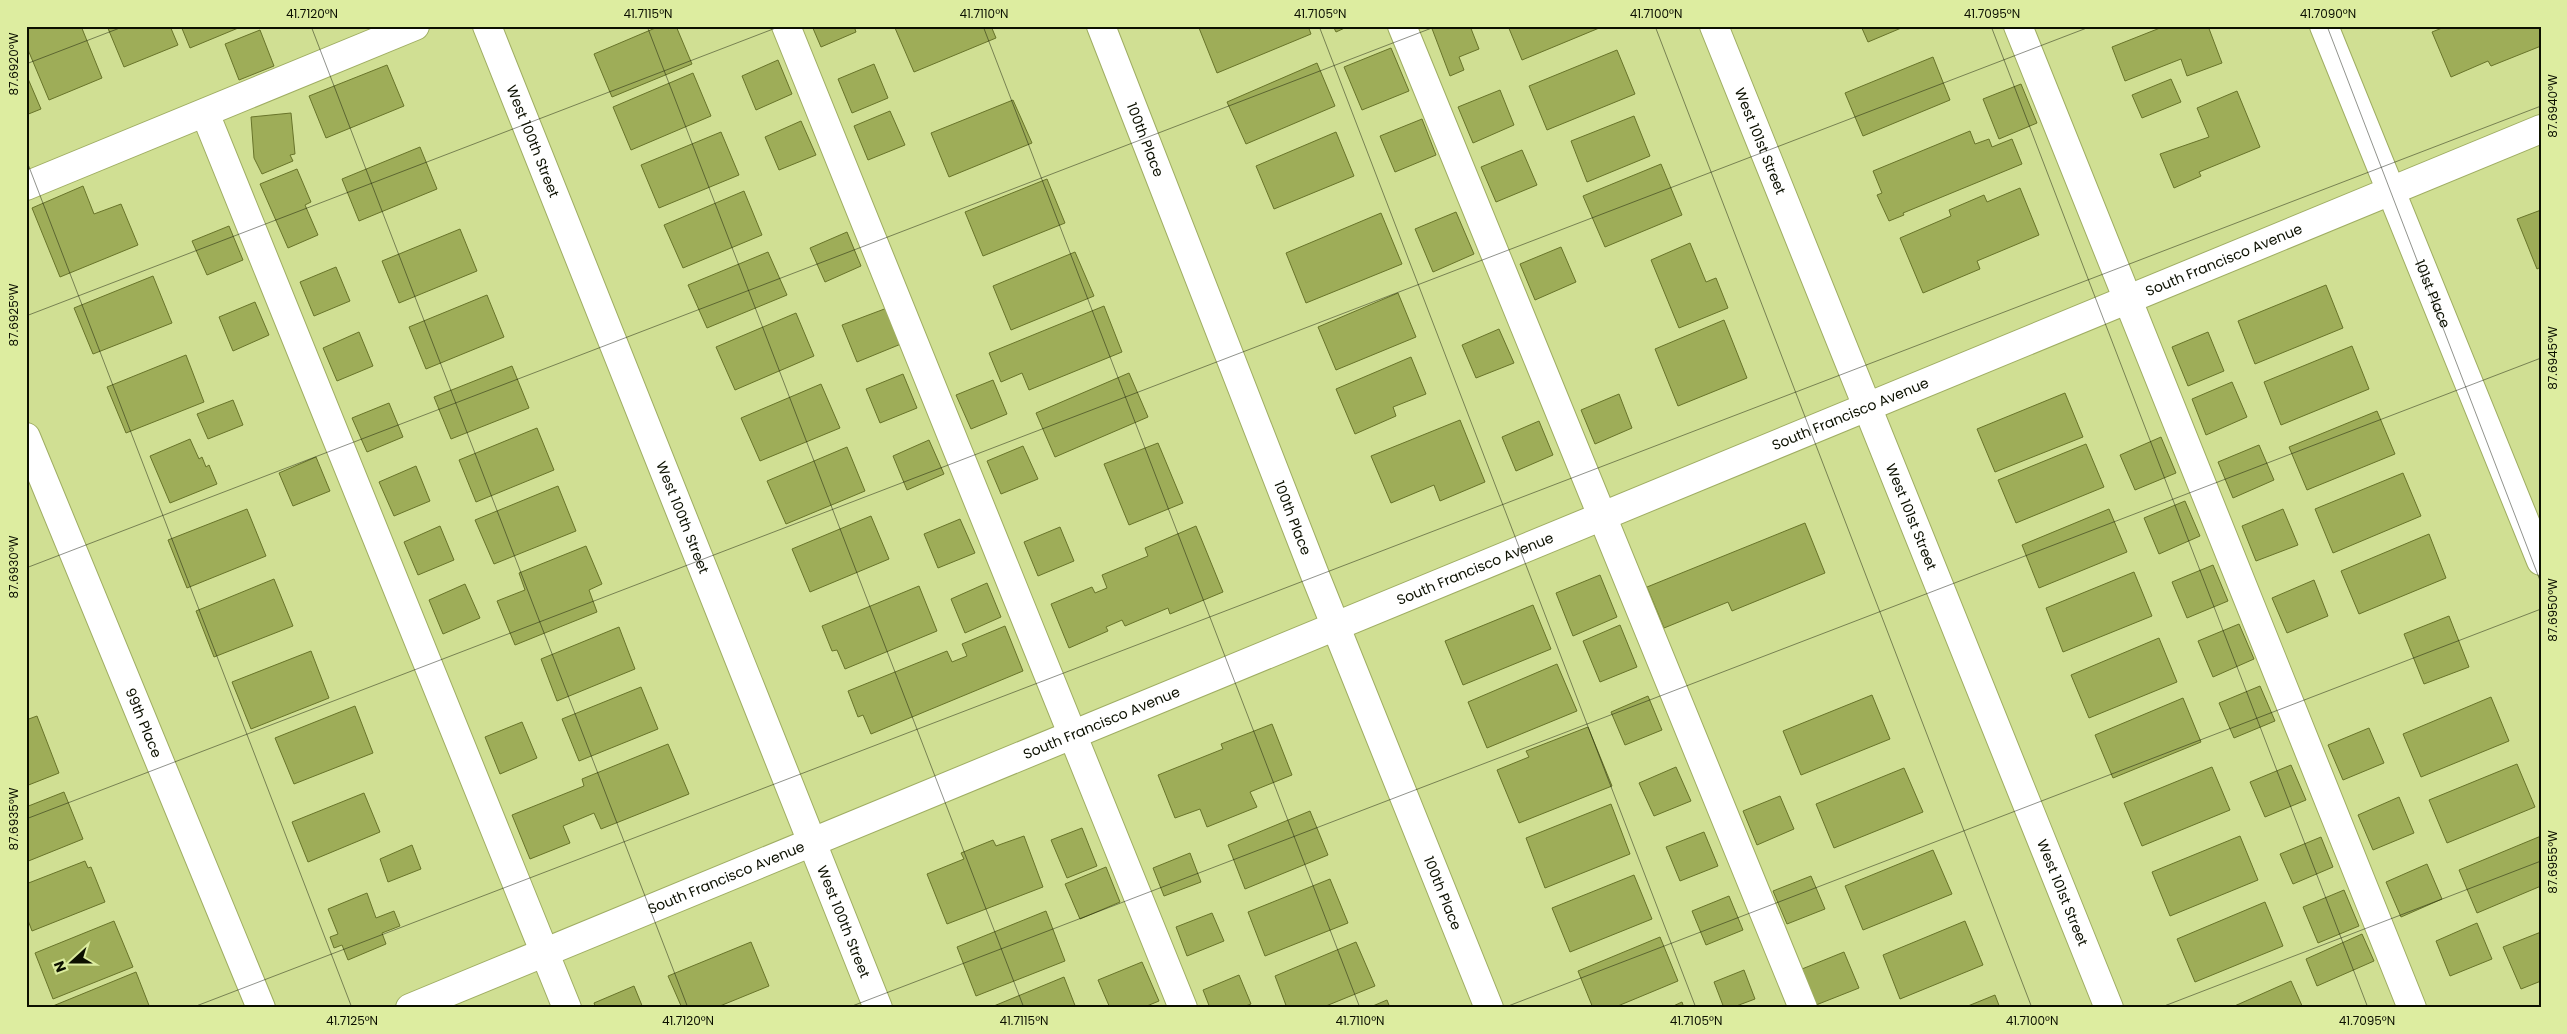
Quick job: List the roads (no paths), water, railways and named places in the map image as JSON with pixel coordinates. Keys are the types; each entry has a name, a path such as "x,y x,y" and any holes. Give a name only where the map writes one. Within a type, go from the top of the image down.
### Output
{"street":[{"path":"26,186 415,26"},
{"name":"West 100th Street","path":"486,26 878,1008"},
{"path":"786,26 1182,1008"},
{"name":"100th Place","path":"1100,26 1335,626 1489,1008"},
{"path":"1402,26 1803,1008"},
{"name":"West 101st Street","path":"1714,26 2110,1008"},
{"path":"2018,26 2412,1008"},
{"name":"101st Place","path":"2324,26 2541,561"},
{"path":"205,113 567,1008"},
{"name":"South Francisco Avenue","path":"410,1008 2541,129"},
{"name":"99th Place","path":"26,437 262,1008"}]}
